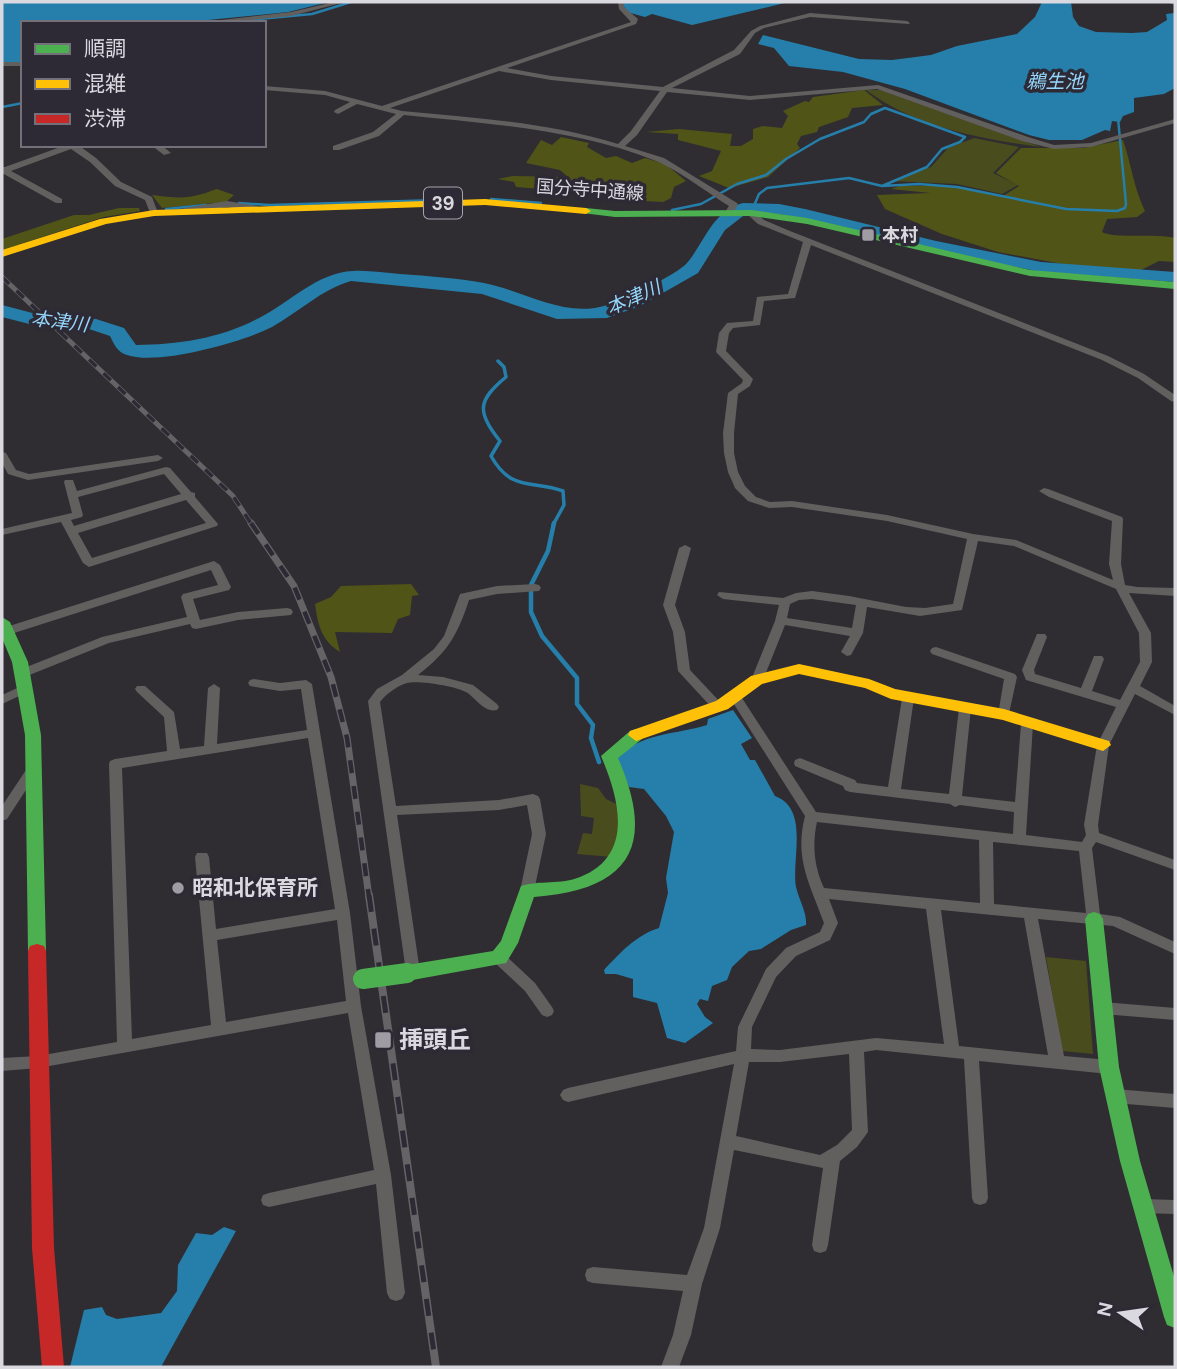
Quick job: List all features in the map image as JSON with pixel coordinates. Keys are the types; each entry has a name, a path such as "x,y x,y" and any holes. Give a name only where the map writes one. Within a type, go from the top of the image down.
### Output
{"main road":[{"name":"国分寺中通線","path":"2,254 104,221 154,213 485,202 615,214 740,212 807,221 1030,273 1175,286"},
{"path":"5,626 25,681 33,735 43,1248 53,1367"},
{"path":"357,980 499,958 509,943 527,891 577,885 598,876 610,866 620,850 629,821 627,801 609,755 618,744 718,707 736,698 757,680 789,676 799,669 869,684 908,698 1004,715 1103,745"},
{"path":"1094,919 1109,1066 1115,1096 1142,1206 1175,1317"}],"street":[{"path":"221,21 291,15 342,2"},
{"path":"385,107 634,23 636,20 621,8 621,2"},
{"path":"621,146 634,133 666,88 737,52 753,32 775,23 810,15 907,23"},
{"path":"2,64 21,64"},
{"path":"499,69 551,78 750,98 878,87 1044,145 1085,146 1175,121"},
{"path":"266,88 325,93 385,107 401,115"},
{"path":"338,112 358,100"},
{"path":"336,148 376,134 401,115"},
{"path":"379,119 401,115 559,132 621,146 661,160 720,195 740,212 761,222 1105,358 1141,376 1175,399"},
{"path":"3,170 69,147"},
{"path":"74,147 93,160 118,184 149,199 154,213"},
{"path":"158,147 167,153"},
{"path":"3,170 60,201"},
{"path":"808,240 792,296 760,299 757,323 730,325 724,333 721,352 748,379 747,384 733,393 731,407 731,456 738,488 745,496 764,506 792,504 1016,543 1120,587 1137,591 1175,592"},
{"path":"3,462 18,475 40,476 158,458"},
{"path":"64,518 89,563 213,524 191,495 166,470 73,495"},
{"path":"2,532 78,515 69,482"},
{"path":"1044,491 1076,504 1096,508 1118,519 1115,564 1120,587 1145,633 1146,662 1103,745 1089,842 1094,919"},
{"path":"71,531 191,495"},
{"path":"757,680 781,621 785,602 793,595 811,594 918,612 958,607 973,537"},
{"path":"685,548 669,606 679,632 684,671 718,707"},
{"path":"5,626 214,565 225,587 187,597 196,625 239,616 287,612"},
{"path":"410,973 374,701 381,692 406,678 446,645 464,597 497,590 532,588"},
{"path":"723,594 785,602"},
{"path":"848,652 856,633 862,604"},
{"path":"2,700 25,681 106,640 194,619"},
{"path":"781,621 856,633"},
{"path":"1041,637 1028,670 1030,677 1124,705"},
{"path":"936,651 1011,677 1004,715"},
{"path":"1085,693 1098,659"},
{"path":"406,678 443,681 470,688 493,707"},
{"path":"254,683 280,687 306,684 343,913 357,980 355,1006 383,1175 396,1293"},
{"path":"210,749 214,688"},
{"path":"1134,688 1175,711"},
{"path":"141,690 170,715 174,755"},
{"path":"670,1367 682,1335 694,1284 712,1228 746,1027 771,973 790,953 825,936 831,923 820,893 810,876 809,827 812,816 736,698"},
{"path":"894,793 908,698"},
{"path":"955,802 965,708"},
{"path":"1019,838 1027,724"},
{"path":"125,1047 115,764 314,733"},
{"path":"800,763 850,783 849,787 1020,808"},
{"path":"2,816 34,769"},
{"path":"390,811 499,805 533,799 539,834 527,891"},
{"path":"812,816 986,837 1089,842 1175,865"},
{"path":"986,837 986,909"},
{"path":"202,857 219,1031"},
{"path":"820,893 1115,921 1175,948"},
{"path":"933,905 951,1050"},
{"path":"210,936 343,913"},
{"path":"1030,914 1057,1060"},
{"path":"499,958 530,987 547,1011"},
{"path":"2,1065 38,1062 355,1006"},
{"path":"1103,1008 1175,1014"},
{"path":"568,1095 630,1079 699,1068 743,1055 780,1056 876,1044 1109,1066"},
{"path":"727,1141 820,1162 832,1159 850,1145 860,1132 856,1048"},
{"path":"971,1053 980,1198"},
{"path":"1115,1096 1175,1101"},
{"path":"820,1245 832,1159"},
{"path":"268,1200 383,1175"},
{"path":"1142,1206 1175,1207"},
{"path":"593,1275 694,1284"}],"green space":[{"path":"866,90 880,90 1041,147 972,135 927,122 885,103"},
{"path":"974,138 1019,147 993,173 1018,185 1002,194 957,184 890,181 931,167 948,148"},
{"path":"580,784 598,788 606,799 623,807 612,857 577,854 583,833 592,834 594,818 581,816"},
{"path":"1046,957 1086,961 1093,1054 1062,1051"}],"shaded area":[{"path":"864,90 883,105 852,108 848,117 819,127 817,132 801,136 797,144 800,148 768,177 729,188 699,176 712,171 721,151 678,140 678,134 646,132 679,129 732,134 730,146 741,146 753,139 753,129 763,126 782,128 788,116 783,111 805,101 809,102 813,97"},
{"path":"561,137 589,143 587,147 606,158 616,156 632,163 645,158 665,164 686,181 674,187 671,198 663,202 625,200 618,191 576,179 568,191 516,187 514,182 498,179 513,176 568,177 560,170 526,163 541,140 552,145"},
{"path":"1123,140 1145,211 1137,217 1107,219 1102,232 1175,238 1175,262 1159,261 1139,271 1073,266 998,252 942,234 885,209 877,195 930,193 891,189 900,186 958,186 1003,196 1019,186 996,173 1021,148 1083,148"},
{"path":"217,189 234,195 226,202 162,208 152,195 185,197"},
{"path":"119,208 139,208 140,211 104,217 2,250 2,239 74,215 89,215"},
{"path":"411,584 419,595 412,596 410,615 398,619 392,633 335,632 340,652 328,642 319,625 315,604 331,597 341,586"}],"water":[{"path":"2,2 329,2 288,12 198,21 21,21 21,63 2,62"},
{"path":"625,2 789,2 692,25 652,14 645,17 627,12 623,5"},
{"name":"鵜生池","path":"1042,2 1071,2 1073,17 1079,26 1096,32 1147,32 1167,20 1166,14 1175,13 1175,88 1164,94 1134,98 1134,112 1123,116 1120,122 1112,121 1110,131 1105,130 1082,140 1049,140 905,89 843,72 789,66 774,48 758,44 763,35 859,59 892,60 931,55 957,46 1017,34 1035,17"},
{"path":"733,710 752,738 741,744 750,760 755,760 775,796 786,803 796,823 796,887 806,925 791,930 761,949 749,951 732,967 727,980 712,986 708,1001 700,999 697,1004 705,1017 713,1023 685,1043 667,1038 657,1003 633,997 633,979 605,974 604,970 636,940 659,928 668,893 666,878 674,832 666,816 644,789 629,787 616,759 626,750 647,739 707,725 708,719"},
{"path":"224,1227 236,1231 161,1367 70,1367 84,1310 102,1307 106,1315 117,1319 161,1313 177,1291 178,1265 196,1233 212,1235"}],"waterway":[{"path":"249,20 312,14 351,2"},
{"path":"2,107 21,103"},
{"path":"672,210 701,204 737,184 766,175 786,159 820,139 864,122 871,114 885,108 965,137 960,142 942,149 927,167 882,186"},
{"path":"882,186 919,184 957,187 1066,209 1117,211 1125,208 1126,204 1118,118"},
{"path":"753,208 759,194 767,188 849,178 882,186"},
{"path":"491,199 541,203"},
{"path":"239,203 269,205 440,200"},
{"path":"166,209 206,205"},
{"name":"本津川","path":"2,311 41,321 49,318 89,323 117,332 125,347 133,351 160,351 220,341 265,323 332,281 351,276 458,284 486,289 557,313 607,312 633,302 692,269 719,227 743,208 779,209 805,214 936,246 1041,267 1175,277"},
{"path":"498,361 504,367 506,377 490,393 484,407 487,422 500,441 491,456 506,475 514,480 563,491 564,505 554,523"},
{"path":"554,523 548,551 531,585 531,612 542,636 577,678 577,704 593,725 591,738 599,762"}],"railway":[{"path":"2,277 233,496 252,525"},
{"path":"251,523 294,586 331,677 347,738 369,897"},
{"path":"369,895 436,1367"}],"traffic: fast":[{"path":"586,211 615,214 751,213 807,221 1030,273 1175,286"},
{"path":"2,622 20,662 33,735 37,951"},
{"path":"407,973 499,958 509,943 527,891 586,882 604,872 617,859 624,843 626,809 609,756 636,735"},
{"path":"1094,919 1109,1067 1130,1161 1175,1317"},
{"path":"363,979 407,973"}],"traffic: slow":[{"path":"2,254 104,221 154,213 485,202 586,211"},
{"path":"636,735 722,705 757,680 799,669 869,684 891,694 1004,715 1103,745"}],"traffic: jam":[{"path":"37,951 43,1248 53,1367"}],"place":[{"name":"本村","path":"868,235"},
{"name":"昭和北保育所","path":"178,888"},
{"name":"挿頭丘","path":"383,1040"}]}
